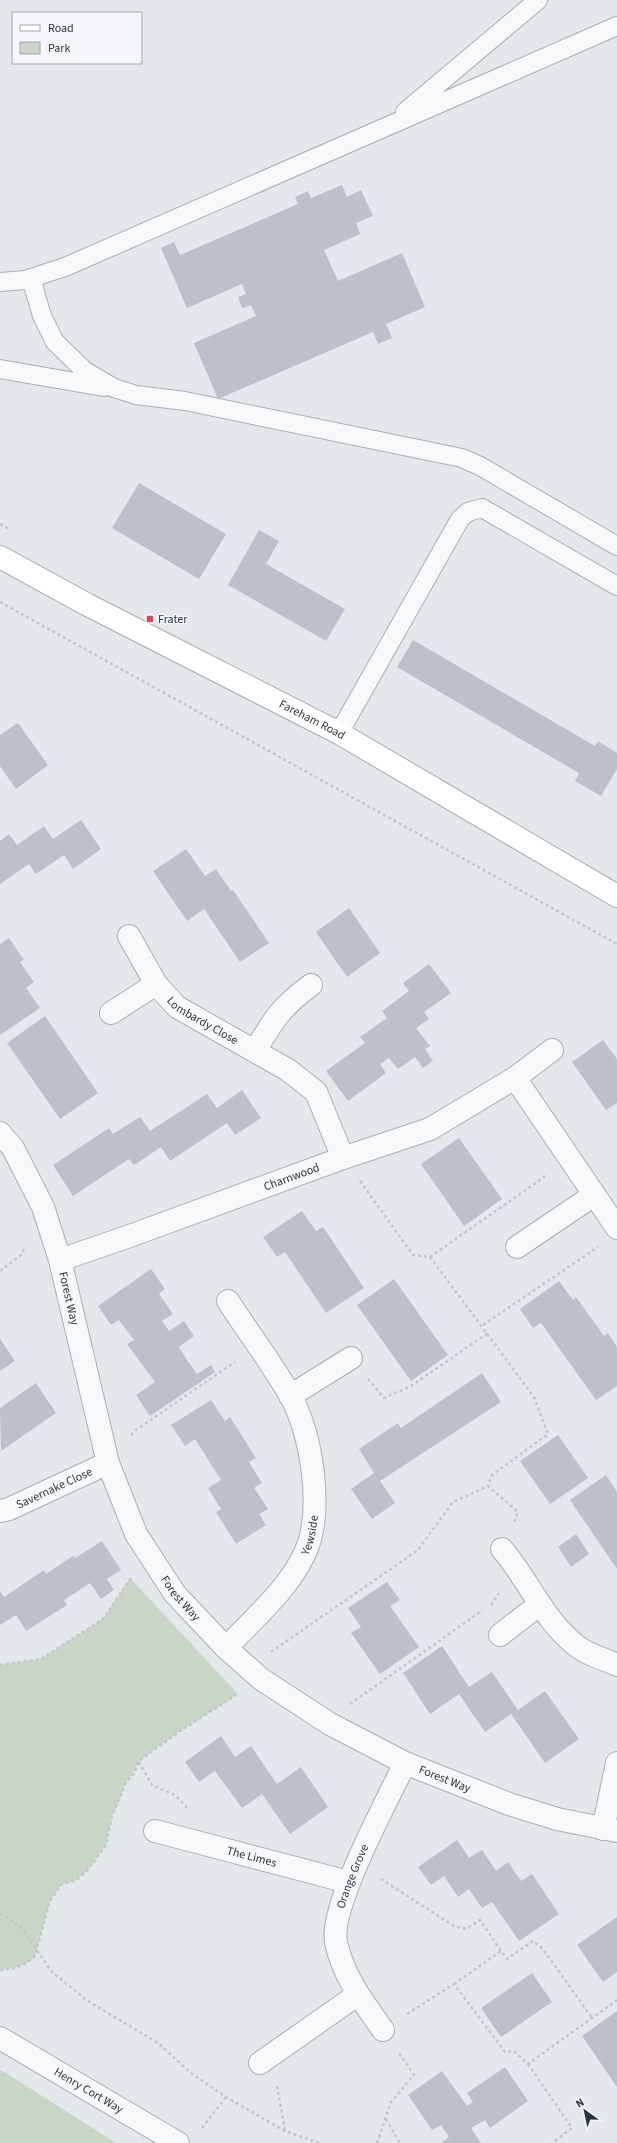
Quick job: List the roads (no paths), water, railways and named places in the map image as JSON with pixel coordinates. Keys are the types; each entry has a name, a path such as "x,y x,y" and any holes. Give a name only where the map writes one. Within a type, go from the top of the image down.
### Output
{"main road":[{"name":"Fareham Road","path":"0,557 86,604 339,734 617,896"}],"street":[{"name":"Lombardy Close","path":"129,936 156,984 177,1006 288,1070 316,1092 343,1158"},
{"path":"111,1013 156,984"},
{"path":"255,1051 276,1015 290,1000 311,985"},
{"name":"Charnwood","path":"60,1260 127,1238 343,1158 430,1129 514,1078 552,1050"},
{"path":"514,1078 594,1195 611,1235"},
{"name":"Forest Way","path":"0,1133 13,1148 43,1207 60,1260 108,1463 136,1534 175,1594 226,1648 260,1679 330,1724 405,1763 509,1804 557,1819 610,1830"},
{"path":"517,1247 594,1195"},
{"name":"Yewside","path":"226,1648 281,1590 305,1553 314,1525 314,1476 302,1426 290,1396 228,1301"},
{"path":"290,1396 351,1358"},
{"name":"Savernake Close","path":"0,1511 9,1509 108,1463"},
{"path":"502,1549 517,1566 549,1621 578,1648 617,1665"},
{"path":"500,1635 540,1604"},
{"name":"Orange Grove","path":"382,2030 357,1995 344,1971 336,1940 339,1910 353,1873 405,1763"},
{"path":"610,1830 617,1763"},
{"name":"The Limes","path":"155,1831 353,1873"},
{"path":"260,2063 357,1995"},
{"name":"Henry Cort Way","path":"0,2038 178,2143"}],"lane":[{"path":"379,131 428,95 538,0"},
{"path":"0,282 31,278 76,262 144,231 379,131 617,26"},
{"path":"31,278 42,316 56,342 81,368 96,379 114,388"},
{"path":"0,369 114,388 136,395 185,401 462,458 480,466 617,546"},
{"path":"339,734 460,519 468,512 482,508 617,586"}],"place":[{"name":"Frater","path":"150,619"}]}
